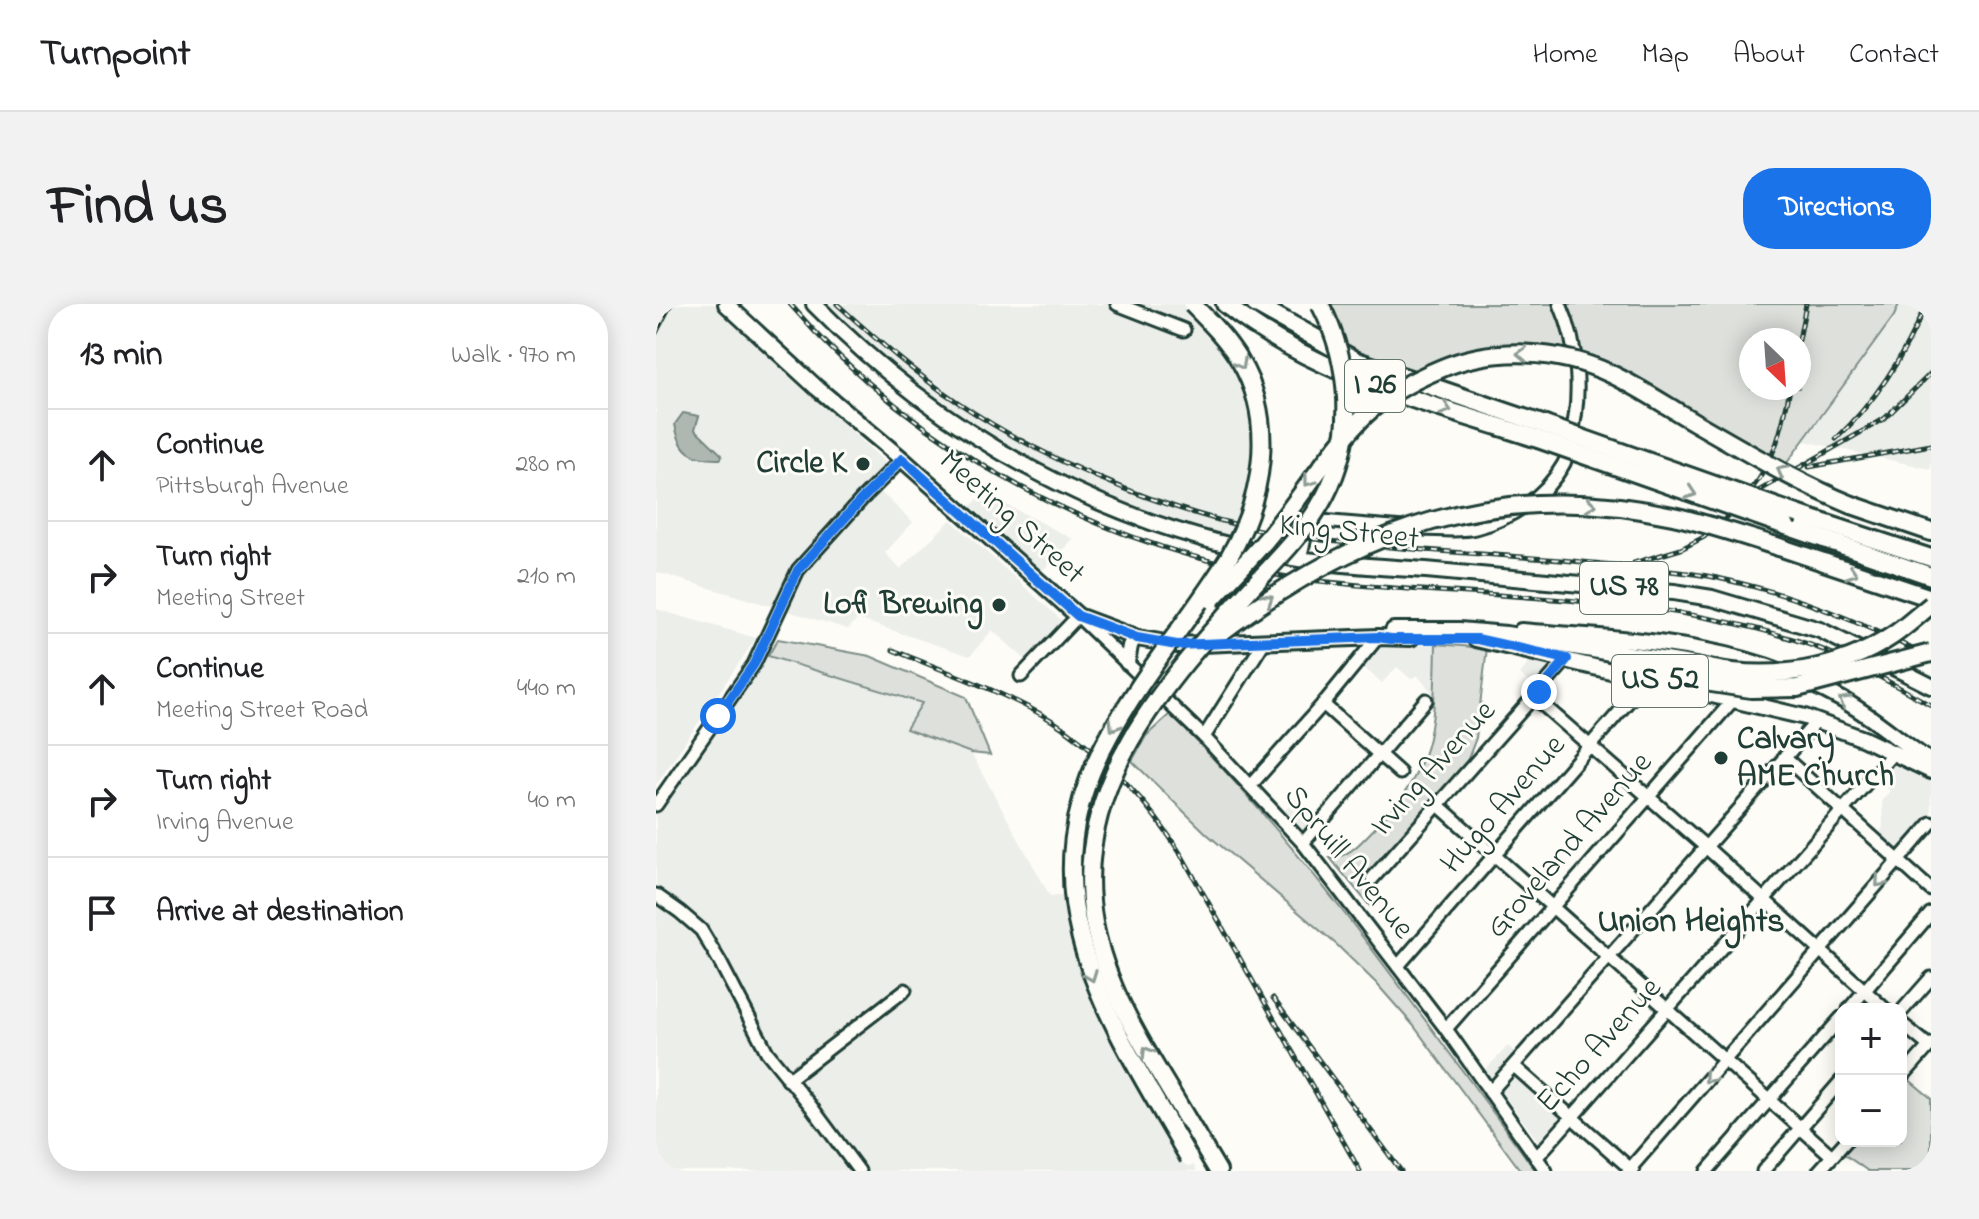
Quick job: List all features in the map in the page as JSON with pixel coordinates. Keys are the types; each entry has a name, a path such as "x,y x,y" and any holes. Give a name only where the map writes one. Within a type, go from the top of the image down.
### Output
{"highway":[{"path":"1192,304 1230,346 1249,381 1260,422 1261,458 1256,495 1243,532 1175,639 1119,717 1100,751 1077,820 1073,865 1084,957 1104,1008 1197,1171"},
{"name":"I 26","path":"1225,304 1274,339 1374,385 1542,432 1931,558"},
{"name":"I 26","path":"1255,304 1357,361 1786,526 1931,576"},
{"path":"1218,1171 1116,996 1101,956 1091,895 1093,847 1108,787 1123,751 1143,717 1184,663 1296,539 1330,486 1346,436 1347,410 1335,338 1320,304"},
{"path":"1175,639 1265,541 1328,457 1364,417 1403,386 1422,376 1489,355 1542,355 1578,362 1611,374 1781,471 1852,505 1931,532"},
{"path":"1184,663 1265,600 1337,557 1409,527 1472,511 1558,503 1634,509 1694,521 1931,598"},
{"path":"1436,637 1482,637 1707,675 1766,675 1826,664 1874,646 1931,605"},
{"path":"1386,634 1459,631 1506,635 1707,675 1765,690 1797,688 1931,653"}],"main road":[{"name":"Meeting Street","path":"726,304 817,388 902,459 1078,616"},
{"name":"King Street","path":"814,304 908,388 970,435 1027,469 1104,506 1171,529 1235,547 1300,559 1712,598 1820,630 1931,686"},
{"name":"US 52","path":"1078,616 1134,637 1177,645 1386,634 1450,627 1492,628 1718,652 1766,666 1837,697 1931,762"},
{"name":"US 52","path":"1386,634 1391,639 1436,637 1483,640 1734,699 1817,721 1894,752 1931,771"},
{"path":"1127,662 1134,637"}],"street":[{"path":"656,315 663,304"},
{"path":"1117,304 1184,330"},
{"path":"1300,559 1309,520 1413,529 1474,529 1511,516 1540,494 1565,464 1577,415 1576,359 1568,322 1560,304"},
{"path":"656,805 754,664 798,570 902,459"},
{"path":"1021,676 1078,616"},
{"name":"Spruill Avenue","path":"1078,616 1204,737 1303,843 1446,1029 1546,1171"},
{"path":"1250,786 1386,634"},
{"path":"1204,737 1264,642"},
{"name":"Irving Avenue","path":"1372,879 1567,659"},
{"name":"Hugo Avenue","path":"1398,966 1648,679"},
{"path":"1534,697 1878,1003"},
{"name":"Groveland Avenue","path":"1446,1029 1734,699"},
{"path":"1303,843 1426,700"},
{"path":"1323,704 1400,773"},
{"path":"1490,1092 1817,721"},
{"name":"Echo Avenue","path":"1536,1158 1894,752"},
{"path":"1784,757 1931,890"},
{"path":"1437,804 1832,1156"},
{"path":"1514,1066 1630,1170 1931,823"},
{"path":"656,895 701,930 767,1052 859,1171"},
{"path":"1854,1003 1931,913"},
{"path":"1907,1005 1931,978"},
{"path":"788,1080 905,990"},
{"path":"1707,1171 1835,1025"},
{"path":"1904,1075 1930,1045 1907,1028"},
{"path":"1763,1171 1835,1088"},
{"path":"1819,1171 1840,1147"}],"shaded area":[{"path":"674,304 714,304 892,469 874,486 913,522 885,553 900,569 951,520 1068,626 1032,665 992,630 970,656 858,619 848,629 656,572 656,339"},
{"path":"814,304 1192,304 1230,346 1261,440 1235,547 1171,529 970,435"},
{"path":"1320,304 1899,304 1894,316 1781,471 1622,380 1524,353 1413,379 1338,351"},
{"path":"1683,304 1931,304 1931,469 1669,411"},
{"path":"683,413 699,416 695,429 722,455 721,459 695,456 684,448 675,424"},
{"path":"984,493 1073,539 1042,571 971,506"},
{"path":"656,609 756,638 656,785"},
{"path":"778,639 870,656 966,697 990,755 971,753 906,729 922,703 768,656"},
{"path":"1436,644 1435,696 1417,675 1411,679 1397,667 1382,683 1357,662 1369,648"},
{"path":"1436,644 1487,648 1476,738 1466,764 1368,876 1369,905 1330,858 1349,852 1374,829 1410,785 1420,765 1432,722"},
{"path":"759,654 923,703 906,729 971,753 1050,896 1074,893 1117,1033 1197,1171 656,1171 656,806"},
{"path":"1533,658 1561,665 1539,692 1520,674"},
{"path":"1170,714 1270,822 1362,935 1536,1171 1521,1171 1413,1025 1376,983 1337,945 1207,834 1132,761 1146,736"},
{"path":"1889,757 1931,778 1931,823 1898,861 1875,840 1883,827 1882,800 1890,791 1873,774"},
{"path":"1298,797 1322,821 1309,836 1285,810"},
{"path":"1508,1046 1521,1058 1514,1065 1572,1117 1544,1149 1485,1070"},
{"path":"1907,1078 1931,1098 1931,1171 1868,1171 1841,1152 1846,1147 1907,1147"}],"railway":[{"path":"656,333 671,304"},
{"path":"790,304 841,357 897,406 957,449 1022,487 1089,520 1159,546 1230,566 1302,579 1614,604 1736,624 1831,653 1931,705"},
{"path":"837,304 927,380 997,427 1080,470 1171,506 1262,531 1306,538 1591,563 1711,577 1777,593 1830,612 1931,659"},
{"path":"1801,328 1806,304"},
{"path":"1836,439 1864,409 1888,376 1926,304"},
{"path":"1634,563 1681,549 1704,537 1755,493 1884,419 1931,373"},
{"path":"1750,491 1772,455 1787,400"},
{"path":"1809,467 1931,445"},
{"path":"893,650 993,691 1051,720 1089,747 1124,780 1182,856 1360,1171"},
{"path":"1273,998 1401,1171"}],"place":[{"name":"Circle K","path":"863,464"},
{"name":"Lofi Brewing","path":"999,605"},
{"name":"Calvary AME Church","path":"1721,758"}],"district":[{"name":"Union Heights","path":"1691,923"}],"route":[{"path":"718,716 754,664 798,570 902,459 1078,616 1134,637 1177,645 1378,637 1477,639 1567,659 1539,692"}]}
